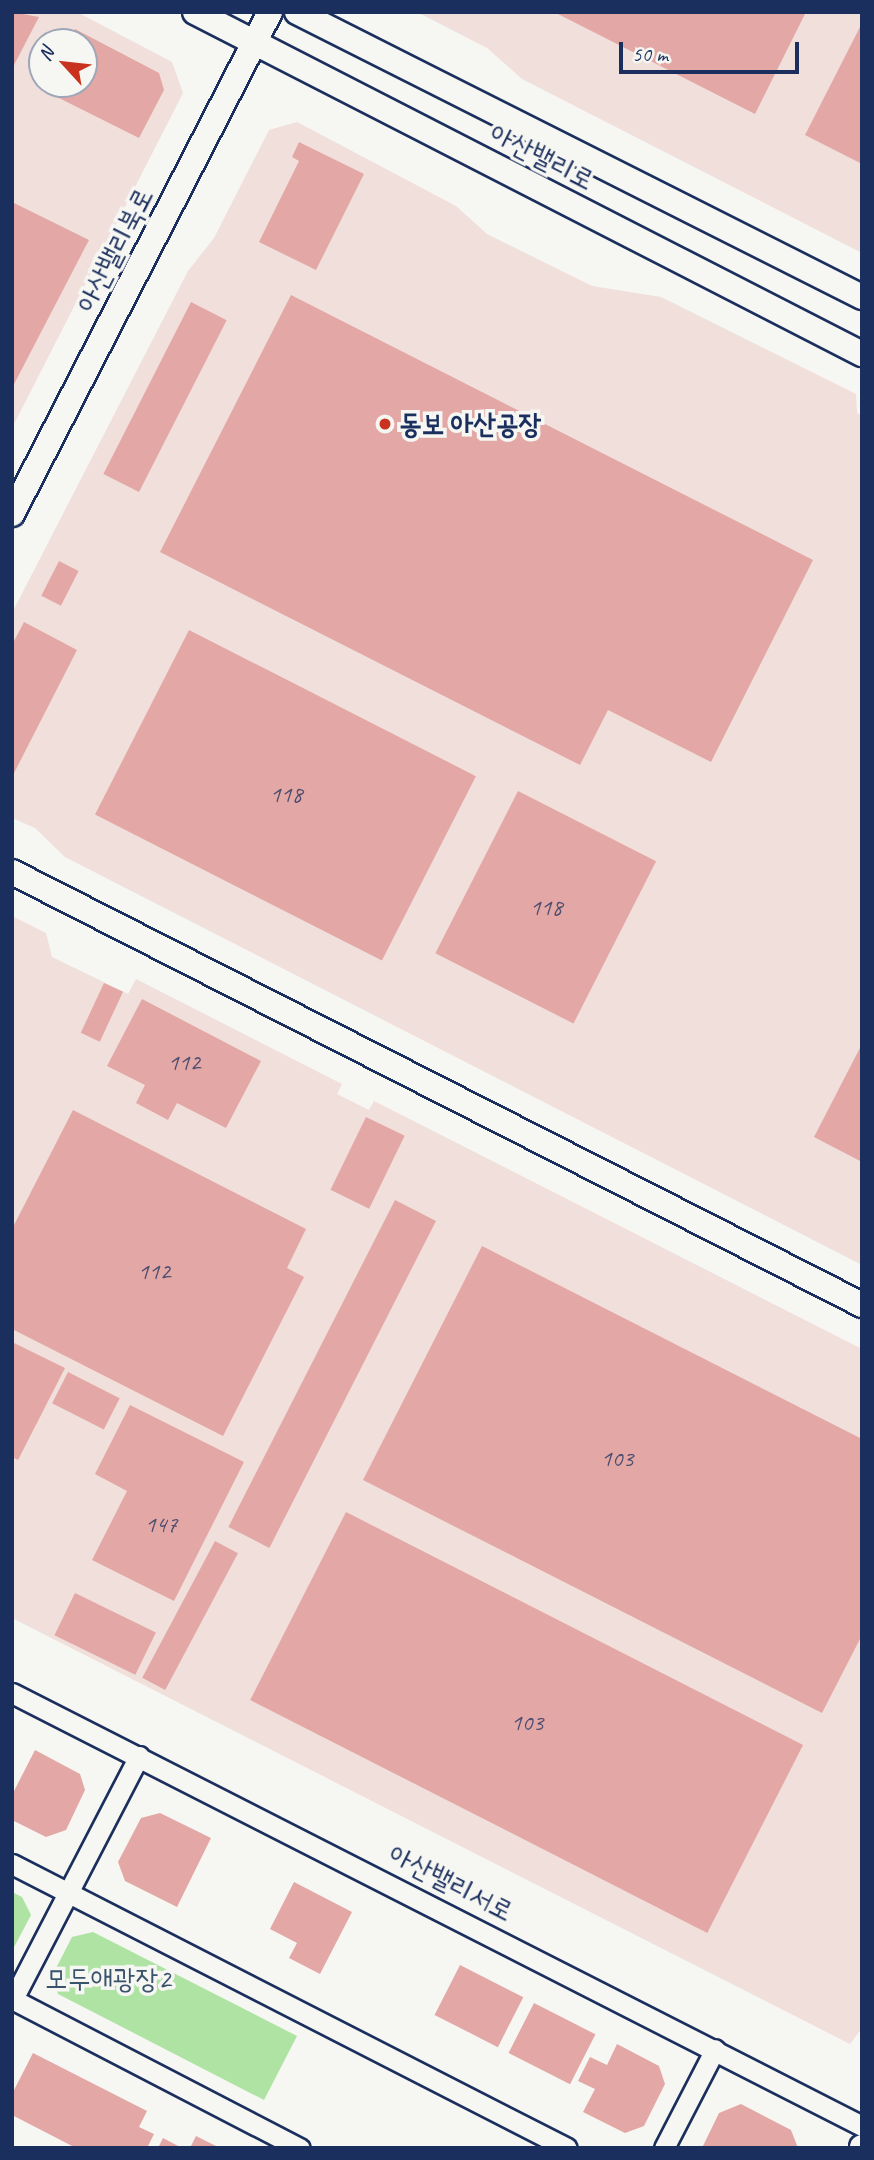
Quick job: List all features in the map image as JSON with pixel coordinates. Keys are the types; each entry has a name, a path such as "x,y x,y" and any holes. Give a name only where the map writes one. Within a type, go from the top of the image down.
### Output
{"street":[{"name":"아산밸리로","path":"195,12 862,354"},
{"name":"아산밸리북로","path":"12,514 270,12"},
{"name":"아산밸리로","path":"297,12 862,297"},
{"path":"12,872 862,1305"},
{"name":"아산밸리서로","path":"12,1693 862,2126"},
{"path":"139,1756 12,2000 300,2148"},
{"path":"12,1864 567,2148"},
{"path":"664,2148 715,2049"}],"shaded area":[{"path":"12,12 77,12 172,62 183,93 12,428"},
{"path":"417,12 862,12 862,253 522,79 487,48"},
{"path":"297,122 456,206 487,234 592,286 661,297 856,394 857,413 862,416 862,1265 65,857 35,828 12,818 12,613 188,271 214,238 269,130"},
{"path":"12,916 46,933 52,957 128,994 136,979 342,1084 337,1094 369,1110 374,1101 862,1349 862,2028 850,2044 12,1618"}],"green space":[{"path":"12,1892 22,1897 31,1915 12,1951"},
{"name":"모두애광장2","path":"93,1932 297,2036 264,2100 58,1994 52,1976 72,1937"}],"building":[{"path":"12,12 39,17 33,28 28,28 28,38 12,69"},
{"path":"554,12 806,12 755,114"},
{"path":"862,23 862,164 805,135"},
{"path":"98,41 159,73 164,90 139,138 59,98 98,98"},
{"path":"299,142 364,174 316,270 259,242 299,161 292,157"},
{"path":"12,202 89,240 12,388"},
{"name":"동보 아산공장","path":"291,295 813,560 711,762 608,710 580,765 160,552"},
{"path":"191,302 227,320 139,492 103,474"},
{"path":"59,561 79,571 61,606 41,596"},
{"path":"24,622 77,650 12,777 12,645"},
{"path":"189,630 476,776 382,961 95,814"},
{"path":"518,791 656,861 573,1024 435,953"},
{"path":"104,983 123,992 100,1042 81,1033"},
{"path":"142,999 261,1061 226,1128 177,1103 168,1120 136,1103 145,1085 107,1066"},
{"path":"862,1044 862,1162 814,1137"},
{"path":"73,1110 306,1229 287,1268 304,1277 223,1436 12,1329 12,1229"},
{"path":"366,1117 405,1136 369,1209 330,1190"},
{"path":"395,1200 436,1221 269,1548 228,1527"},
{"path":"482,1246 862,1439 862,1635 822,1713 363,1480"},
{"path":"12,1342 65,1368 18,1460 12,1457"},
{"path":"68,1372 120,1398 104,1430 52,1403"},
{"path":"130,1405 244,1462 174,1601 92,1560 127,1491 95,1474"},
{"path":"346,1512 803,1745 707,1933 250,1700"},
{"path":"215,1541 238,1553 165,1690 142,1678"},
{"path":"75,1593 156,1632 135,1675 54,1635"},
{"path":"35,1750 80,1774 85,1790 66,1830 46,1837 12,1820 12,1795"},
{"path":"160,1813 211,1838 177,1907 125,1881 118,1862 141,1818"},
{"path":"294,1882 352,1912 320,1974 289,1958 297,1943 270,1929"},
{"path":"460,1965 523,1997 498,2047 435,2015"},
{"path":"534,2003 595,2034 570,2084 509,2053"},
{"path":"617,2044 659,2066 665,2084 644,2126 625,2133 583,2112 595,2089 578,2081 590,2057 607,2065"},
{"path":"33,2053 147,2111 139,2127 154,2134 147,2148 76,2148 12,2115 12,2094"},
{"path":"741,2104 791,2130 798,2148 702,2148 719,2113"},
{"path":"196,2136 220,2148 190,2148"},
{"path":"163,2138 182,2148 158,2148"}],"place":[{"name":"동보 아산공장","path":"385,424"}]}
